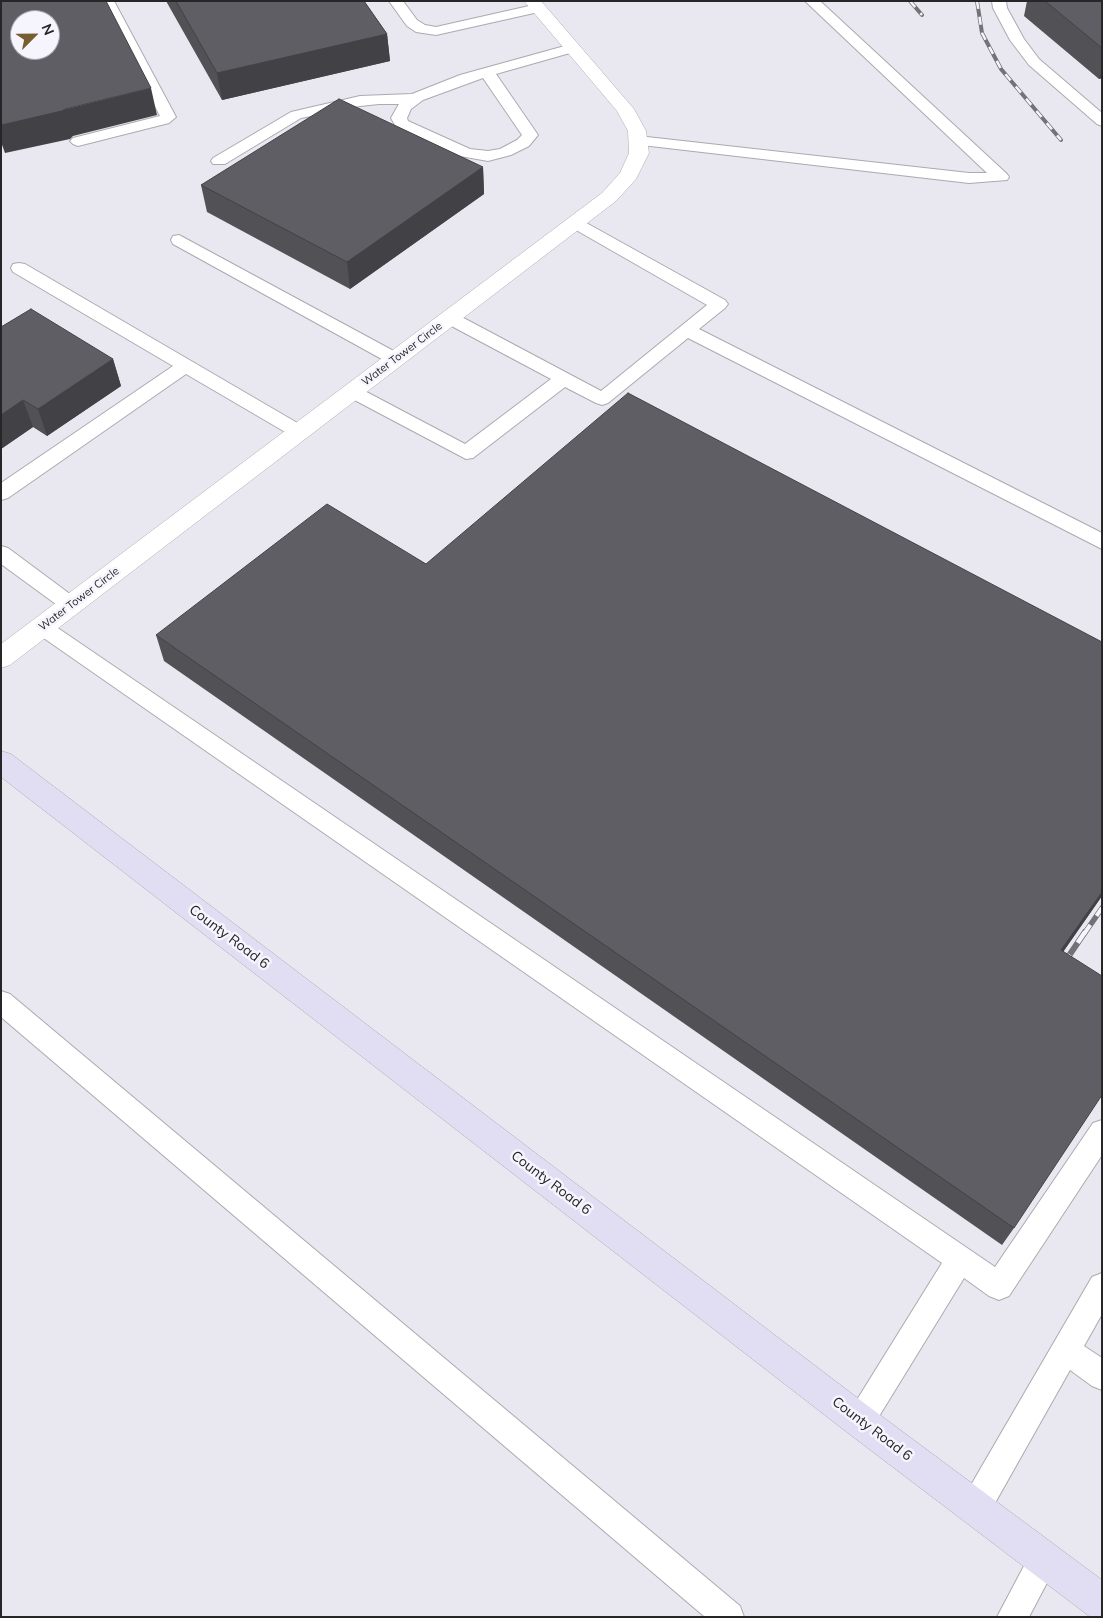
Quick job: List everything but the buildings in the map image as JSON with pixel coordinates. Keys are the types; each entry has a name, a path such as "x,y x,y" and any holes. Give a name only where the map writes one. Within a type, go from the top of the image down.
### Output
{"main road":[{"name":"County Road 6","path":"1,762 860,1421 1045,1558 1102,1603"}],"street":[{"name":"Water Tower Circle","path":"1,658 610,197 629,175 639,153 637,130 625,109 535,4"}],"lane":[{"path":"78,140 164,120 168,117 107,1"},
{"path":"396,1 412,23 422,29 436,31 535,4"},
{"path":"638,141 969,178 1001,176 812,1"},
{"path":"999,1 1000,8 1017,40 1034,62 1102,121"},
{"path":"487,72 530,135 522,143 505,152 488,156 466,153 401,124 399,118 405,106 416,99 465,78 572,48"},
{"path":"219,161 296,115 360,101 416,99"},
{"path":"450,318 602,400 719,304 575,223"},
{"path":"179,240 395,359"},
{"path":"19,268 299,432"},
{"path":"688,330 1102,542"},
{"path":"1,493 185,366"},
{"path":"353,392 466,453 563,378"},
{"path":"1,553 71,605"},
{"path":"42,627 999,1286 1102,1132"},
{"path":"1,1002 729,1617"},
{"path":"860,1421 960,1260"},
{"path":"975,1508 1102,1287"},
{"path":"1065,1349 1102,1376"},
{"path":"1012,1617 1045,1558"}],"railway":[{"path":"910,1 922,15"},
{"path":"977,1 982,33 1001,69 1061,140"},
{"path":"1084,934 1102,908"},
{"path":"1062,966 1085,932"}]}
